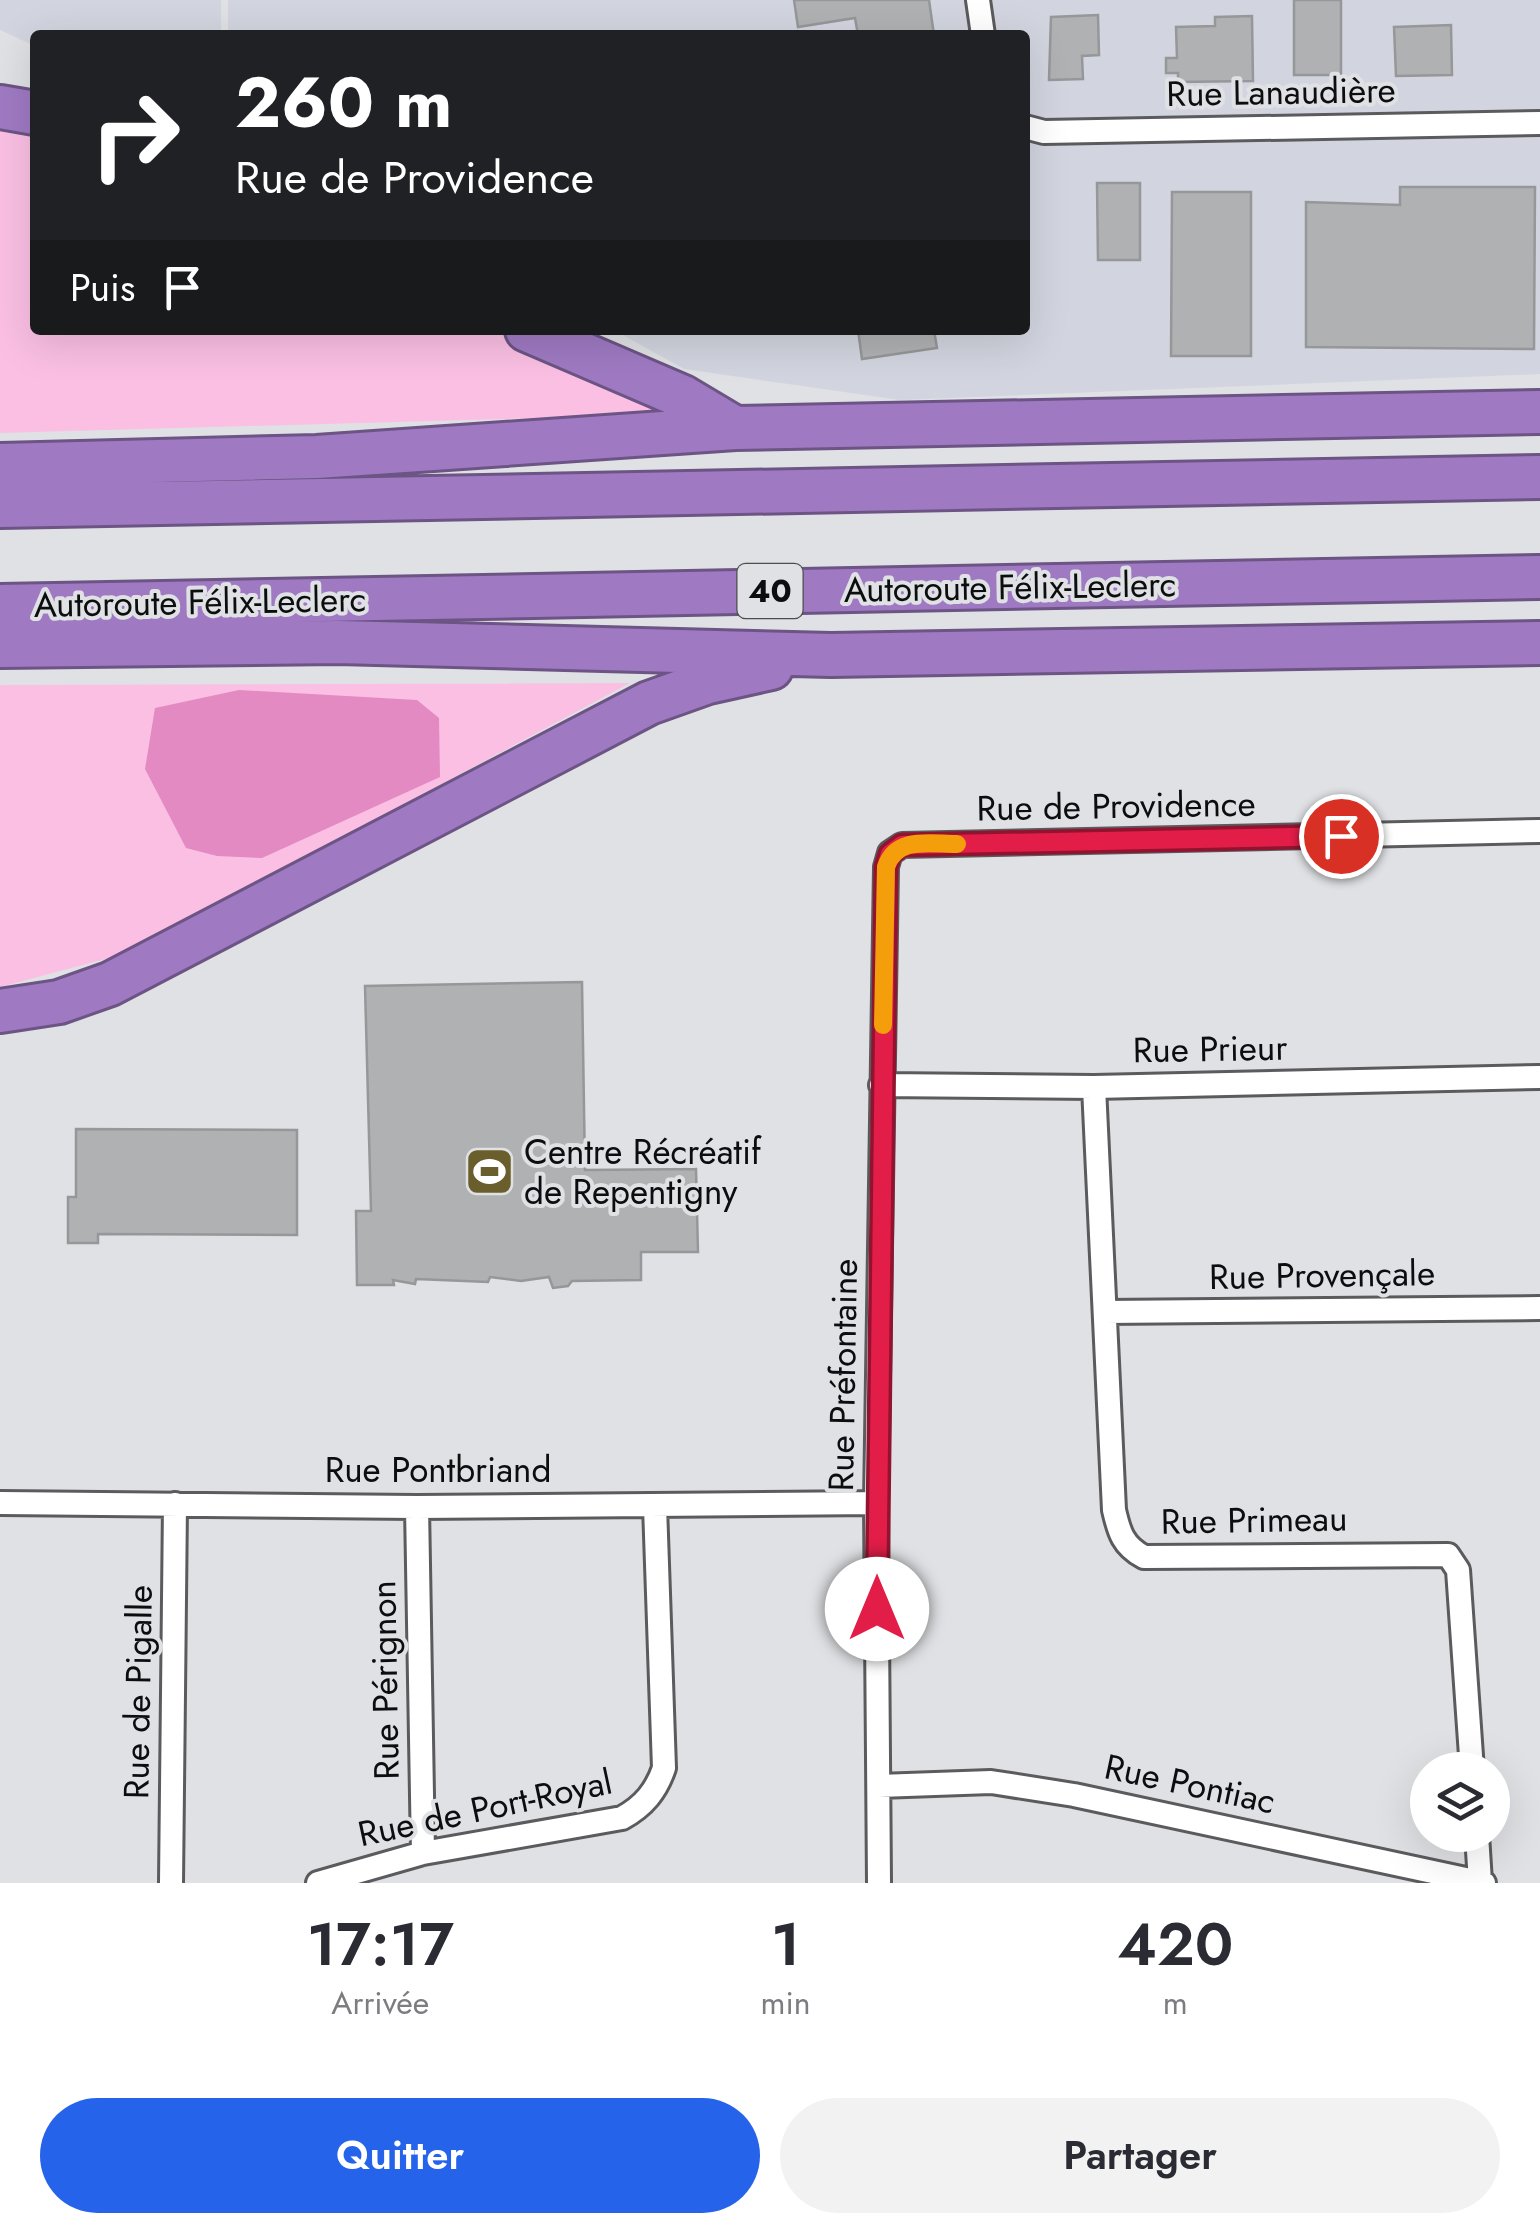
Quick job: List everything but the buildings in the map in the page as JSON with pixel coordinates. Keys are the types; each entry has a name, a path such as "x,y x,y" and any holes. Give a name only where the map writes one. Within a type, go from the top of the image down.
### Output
{"highway":[{"path":"0,106 30,112"},
{"path":"539,335 683,397 735,428"},
{"path":"0,464 298,458 735,428 1540,412"},
{"path":"0,506 1540,477"},
{"name":"Autoroute Félix-Leclerc","path":"0,606 1540,576"},
{"path":"0,646 338,642 831,655 1540,643"},
{"path":"0,1011 59,1002 126,977 670,694 831,655"}],"street":[{"path":"978,0 983,30"},
{"name":"Rue Lanaudière","path":"1030,128 1044,132 1540,123"},
{"name":"Rue de Providence","path":"886,867 890,854 902,845 1540,832"},
{"name":"Rue Préfontaine","path":"880,1883 876,1502 886,867"},
{"name":"Rue Prieur","path":"881,1085 1094,1087 1540,1077"},
{"name":"Rue Primeau","path":"1094,1087 1114,1510 1120,1534 1131,1550 1144,1556 1448,1555 1458,1570 1471,1752"},
{"name":"Rue Provençale","path":"1105,1312 1540,1308"},
{"name":"Rue Pontbriand","path":"0,1503 417,1507 876,1502"},
{"name":"Rue de Pigalle","path":"171,1882 175,1504"},
{"name":"Rue de Port-Royal","path":"318,1883 423,1852 622,1818 639,1809 658,1786 664,1768 655,1506"},
{"name":"Rue Pérignon","path":"417,1507 423,1852"},
{"name":"Rue Pontiac","path":"878,1786 991,1782 1482,1883"},
{"path":"1478,1852 1482,1883"}],"shaded area":[{"path":"0,0 221,0 221,30 30,30 30,44 0,30"},
{"path":"228,0 1540,0 1540,374 900,400 684,369 623,335 1030,335 1030,30 228,30"},
{"path":"0,120 30,124 30,335 511,335 679,414 0,433"},
{"path":"630,683 124,954 0,987 0,685"},
{"path":"239,690 417,700 439,718 440,777 262,858 217,856 186,848 145,769 155,708"}],"slow traffic":[{"path":"883,1025 886,867 890,854 902,845 957,844"}],"place":[{"name":"Centre Récréatif de Repentigny","path":"489,1172"}],"route":[{"path":"877,1609 881,1085 886,867 890,854 902,845 1341,836"}]}
